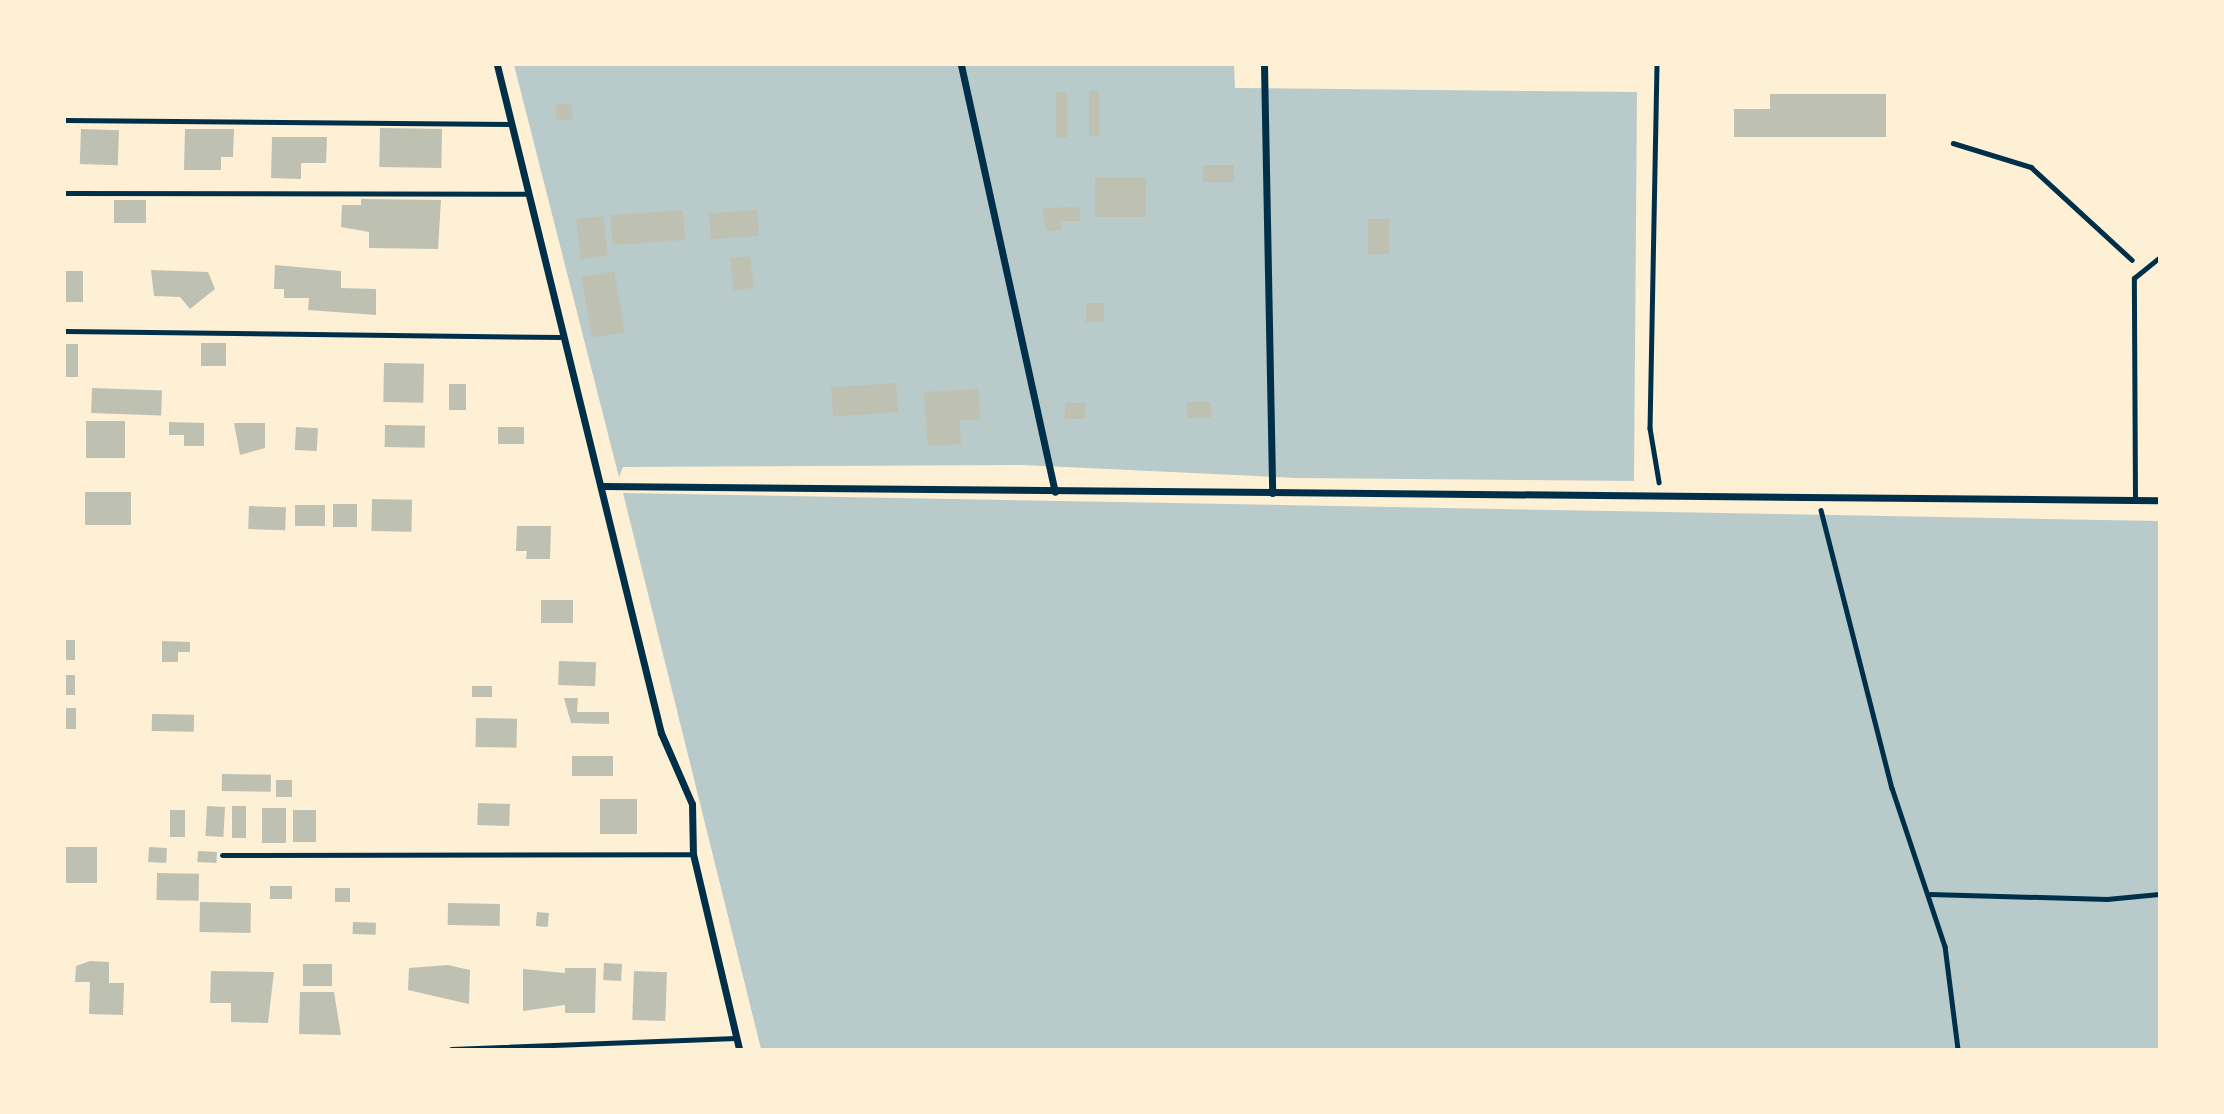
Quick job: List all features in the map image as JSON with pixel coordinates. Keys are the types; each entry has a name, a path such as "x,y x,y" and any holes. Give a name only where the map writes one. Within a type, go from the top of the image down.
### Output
{"street":[{"path":"497,65 559,337 602,486 661,733 692,804 693,854 739,1049"},
{"path":"961,65 1055,492"},
{"path":"1264,65 1272,494"},
{"path":"602,486 1272,494 2159,499"}],"lane":[{"path":"65,120 512,124"},
{"path":"65,192 528,194"},
{"path":"2135,499 2134,278 2159,258"},
{"path":"65,331 559,337"},
{"path":"222,855 693,854"},
{"path":"451,1049 736,1038"}],"path":[{"path":"1657,65 1650,428 1662,496"},
{"path":"1953,143 2031,167 2143,271"},
{"path":"1820,497 1821,530 1840,604 1945,946 1958,1049"},
{"path":"1930,894 2107,899 2159,894"}],"shaded area":[{"path":"514,65 1234,65 1235,88 1637,92 1634,481 1296,478 1023,465 623,467 619,477"},
{"path":"623,493 2159,521 2159,1049 761,1049"}],"building":[{"path":"1089,91 1099,91 1099,136 1089,136"},
{"path":"1056,92 1067,92 1067,138 1056,138"},
{"path":"1770,94 1886,94 1886,137 1734,137 1734,109 1770,109"},
{"path":"571,103 573,119 557,121 555,105"},
{"path":"380,128 442,129 441,168 379,167"},
{"path":"81,129 119,130 118,165 80,164"},
{"path":"185,129 234,129 233,157 221,157 221,170 184,170"},
{"path":"272,137 327,137 326,163 301,163 301,179 271,178"},
{"path":"1203,165 1234,165 1234,182 1203,182"},
{"path":"1095,178 1146,178 1146,217 1095,217"},
{"path":"361,199 441,200 438,249 369,248 369,232 341,227 342,205 361,205"},
{"path":"114,200 146,200 146,223 114,223"},
{"path":"1080,207 1080,221 1061,221 1061,230 1046,231 1042,208"},
{"path":"683,210 685,240 612,245 610,215"},
{"path":"757,210 759,236 711,239 709,213"},
{"path":"603,216 608,256 581,259 576,219"},
{"path":"1368,219 1389,219 1389,254 1368,254"},
{"path":"750,256 754,288 734,290 730,258"},
{"path":"275,265 341,271 341,288 376,289 376,315 308,310 309,298 284,298 284,289 274,289"},
{"path":"151,270 208,272 215,289 190,309 180,297 154,296"},
{"path":"65,271 83,271 83,302 65,302"},
{"path":"614,271 625,332 592,338 582,277"},
{"path":"1086,303 1104,303 1104,322 1086,322"},
{"path":"201,343 226,343 226,366 201,366"},
{"path":"65,344 78,344 78,377 65,377"},
{"path":"384,363 424,364 423,403 383,402"},
{"path":"896,383 898,412 833,416 831,388"},
{"path":"449,384 466,384 466,410 449,410"},
{"path":"92,388 162,390 161,415 91,413"},
{"path":"978,389 980,419 960,420 961,444 928,446 924,392"},
{"path":"1187,402 1211,402 1211,418 1187,418"},
{"path":"1065,403 1085,403 1085,419 1065,419"},
{"path":"86,421 125,421 125,458 86,458"},
{"path":"169,422 204,423 204,446 184,446 184,435 169,435"},
{"path":"234,423 265,423 265,448 240,455"},
{"path":"385,425 425,426 425,448 385,447"},
{"path":"296,427 318,428 317,451 295,450"},
{"path":"498,427 524,427 524,444 498,444"},
{"path":"85,492 131,492 131,525 85,525"},
{"path":"372,499 412,500 411,532 371,531"},
{"path":"333,504 357,504 357,527 333,527"},
{"path":"295,505 325,505 325,526 295,526"},
{"path":"249,506 286,507 285,530 248,529"},
{"path":"517,526 551,526 550,559 526,559 527,551 516,551"},
{"path":"541,600 573,600 573,623 541,623"},
{"path":"65,640 75,640 75,660 65,660"},
{"path":"162,641 190,642 190,652 178,652 178,662 162,662"},
{"path":"559,661 596,662 595,686 558,685"},
{"path":"65,675 75,675 75,695 65,695"},
{"path":"472,686 492,686 492,697 472,697"},
{"path":"564,698 578,698 577,712 609,712 609,724 571,723"},
{"path":"65,708 76,708 76,729 65,729"},
{"path":"152,714 194,715 194,732 152,731"},
{"path":"476,718 517,719 516,748 475,747"},
{"path":"572,756 613,756 613,776 572,776"},
{"path":"222,774 271,775 271,792 222,791"},
{"path":"276,780 292,780 292,797 276,797"},
{"path":"600,799 637,799 637,834 600,834"},
{"path":"478,803 510,804 509,826 477,825"},
{"path":"207,806 225,807 223,837 205,836"},
{"path":"232,806 246,806 246,838 232,838"},
{"path":"262,808 286,808 286,843 262,843"},
{"path":"170,810 185,810 185,837 170,837"},
{"path":"293,810 316,810 316,842 293,842"},
{"path":"66,847 97,847 97,883 66,883"},
{"path":"149,847 167,848 166,863 148,862"},
{"path":"198,851 217,852 216,863 197,862"},
{"path":"157,873 199,874 199,901 157,900"},
{"path":"270,886 292,886 292,899 270,899"},
{"path":"335,888 350,888 350,902 335,902"},
{"path":"200,902 251,903 250,933 199,932"},
{"path":"448,903 500,904 500,926 448,925"},
{"path":"537,912 549,913 548,927 536,926"},
{"path":"353,922 376,923 376,935 353,934"},
{"path":"90,961 109,962 109,983 124,983 123,1015 89,1014 90,982 75,982 76,966"},
{"path":"604,963 622,964 621,981 603,980"},
{"path":"303,964 332,964 332,986 303,986"},
{"path":"448,965 470,970 469,1004 408,990 409,968"},
{"path":"565,968 596,968 595,1013 565,1013 565,1005 523,1011 523,969 565,973"},
{"path":"211,971 274,972 268,1023 231,1022 231,1003 210,1003"},
{"path":"634,971 667,972 665,1021 632,1020"},
{"path":"300,992 334,992 341,1035 299,1034"}]}
